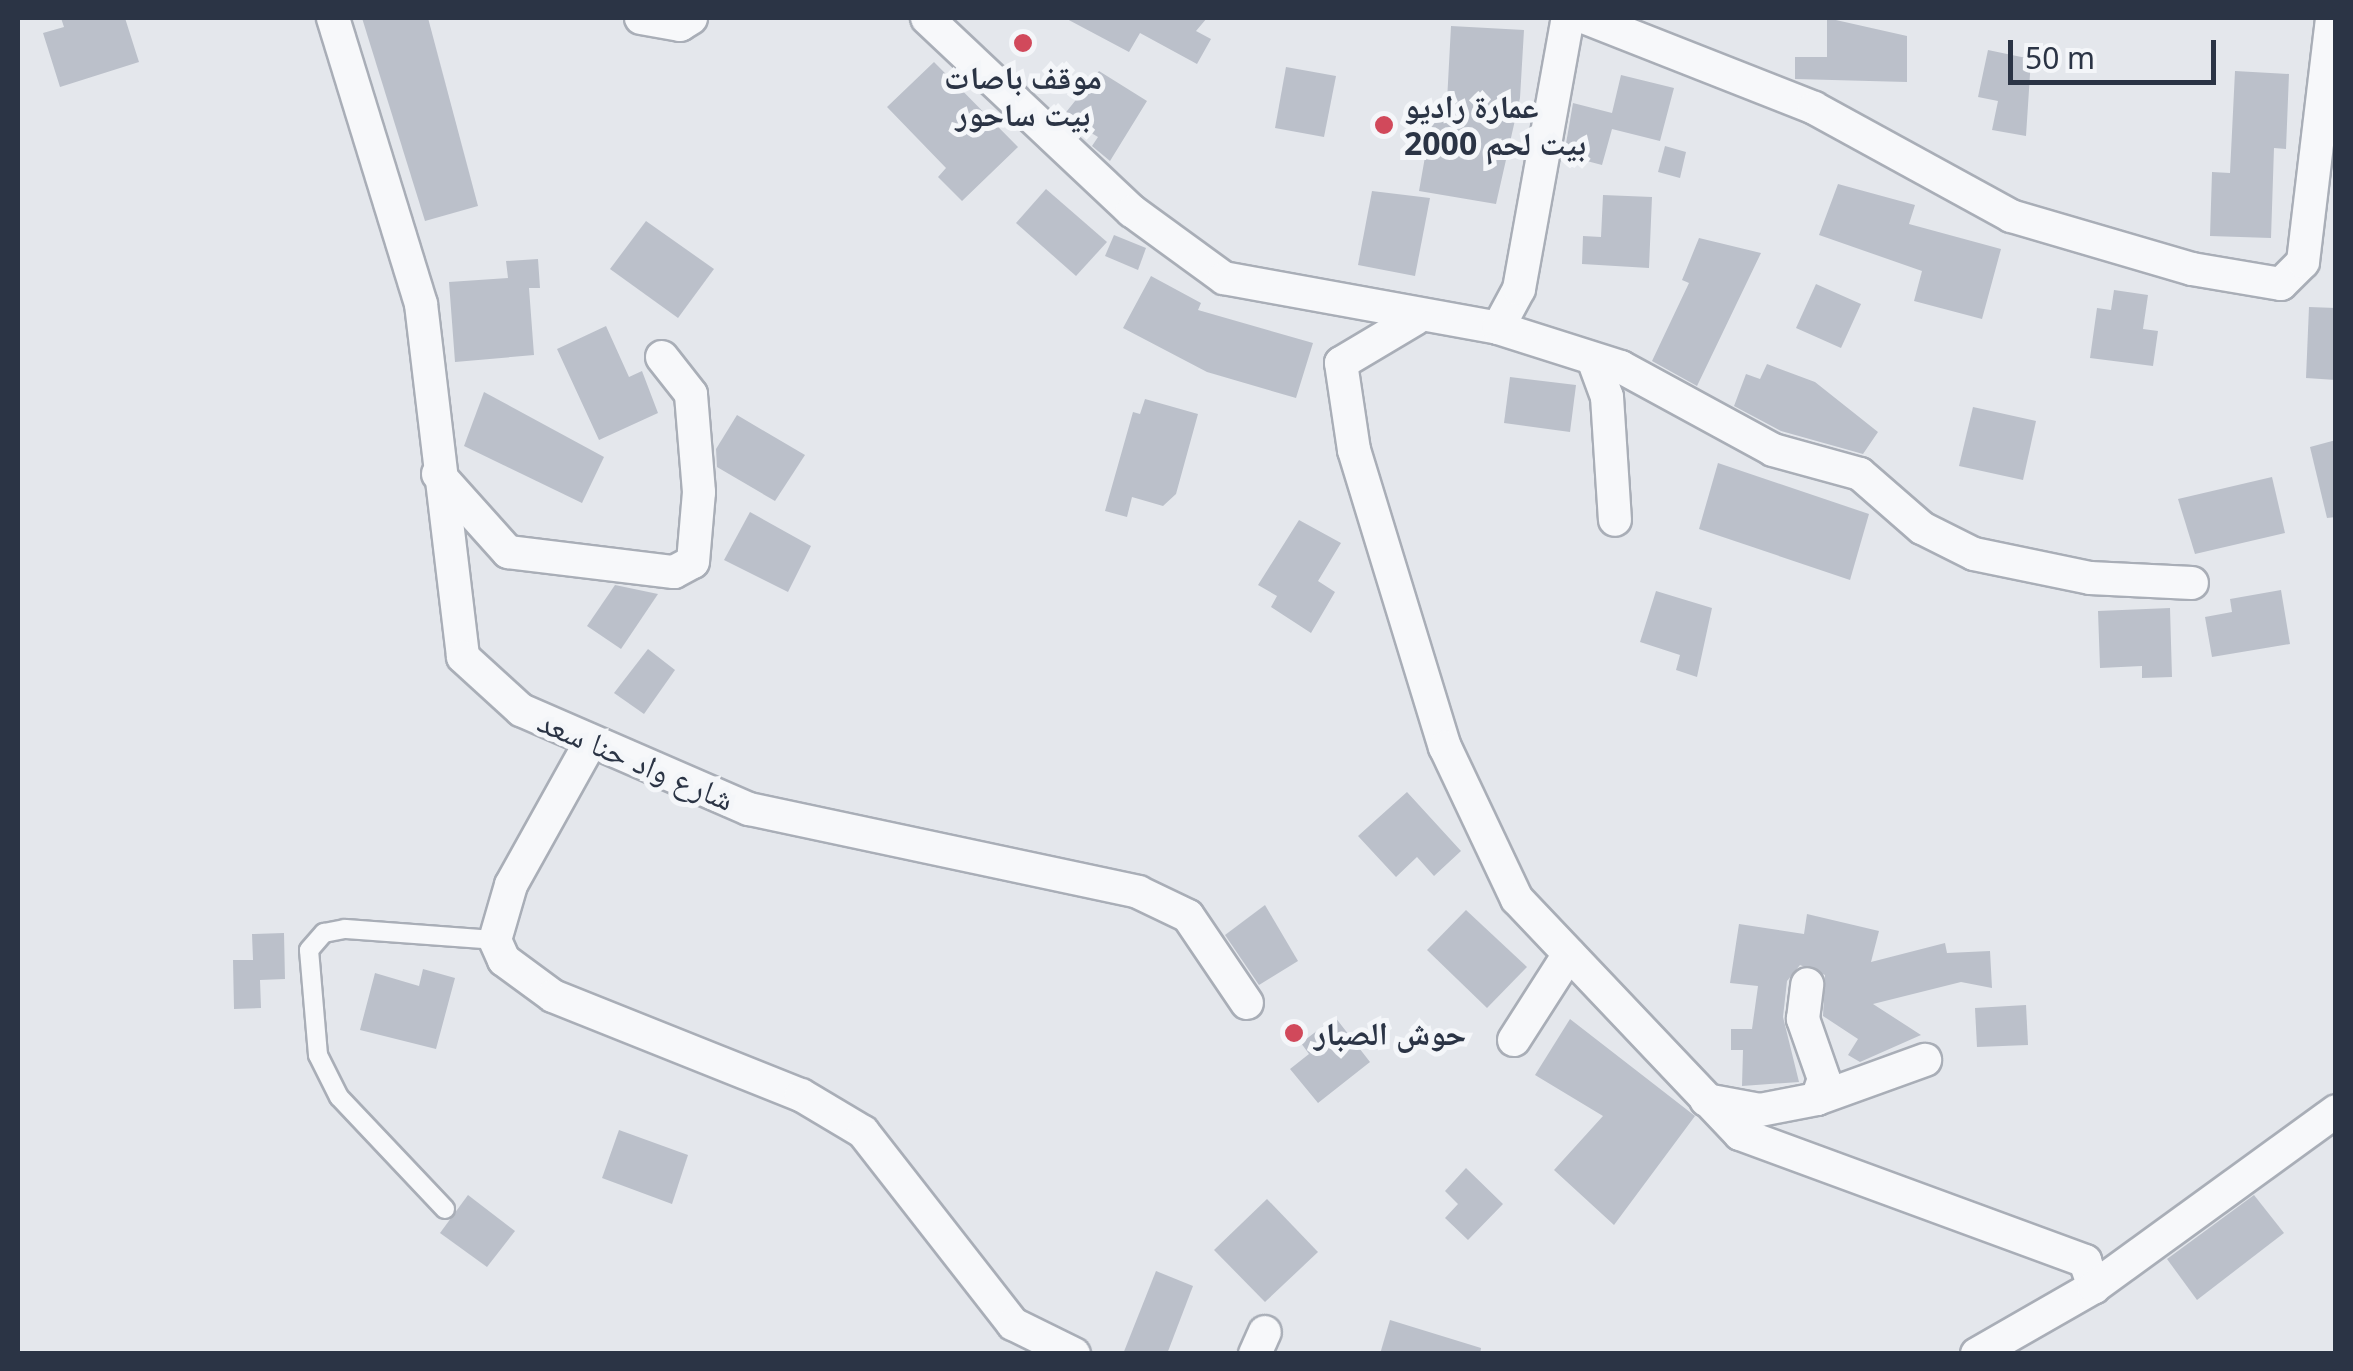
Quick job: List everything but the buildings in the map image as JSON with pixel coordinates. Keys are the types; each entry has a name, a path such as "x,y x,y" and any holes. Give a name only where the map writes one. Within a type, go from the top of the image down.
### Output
{"street":[{"name":"شارع واد حنا سعد","path":"333,18 421,304 438,474 463,657 521,710 590,743 749,808 1138,892 1188,916 1247,1002"},
{"path":"641,18 680,25 691,18"},
{"path":"927,18 1132,211 1224,278 1415,319 1498,328 1593,358 1773,450 1860,474 1922,528 1974,554 2090,578 2192,582"},
{"path":"1498,328 1519,289 1568,18"},
{"path":"1586,18 1665,30 2011,216 2192,270 2282,284 2303,262 2332,18"},
{"path":"1415,319 1341,363 1371,521 1445,747 1517,898 1740,1134 2085,1261 2094,1287"},
{"path":"438,474 508,552 674,572 693,562 699,492 691,394 662,357"},
{"path":"1593,358 1607,397 1615,520"},
{"path":"590,743 511,885 495,940 504,960 553,996 801,1095 863,1132 1013,1324 1074,1354"},
{"path":"1514,1040 1568,954"},
{"path":"1807,984 1803,1019 1824,1079 1817,1098"},
{"path":"1706,1100 1760,1110 1817,1098 1925,1060"},
{"path":"1977,1354 2094,1287 2336,1111"}],"lane":[{"path":"445,1209 339,1097 318,1055 309,950 324,933 345,928 495,940"}],"place":[{"name":"موقف باصات بيت ساحور","path":"1023,43"},
{"name":"عمارة راديو بيت لحم 2000","path":"1384,125"},
{"name":"حوش الصبار","path":"1294,1033"}]}
